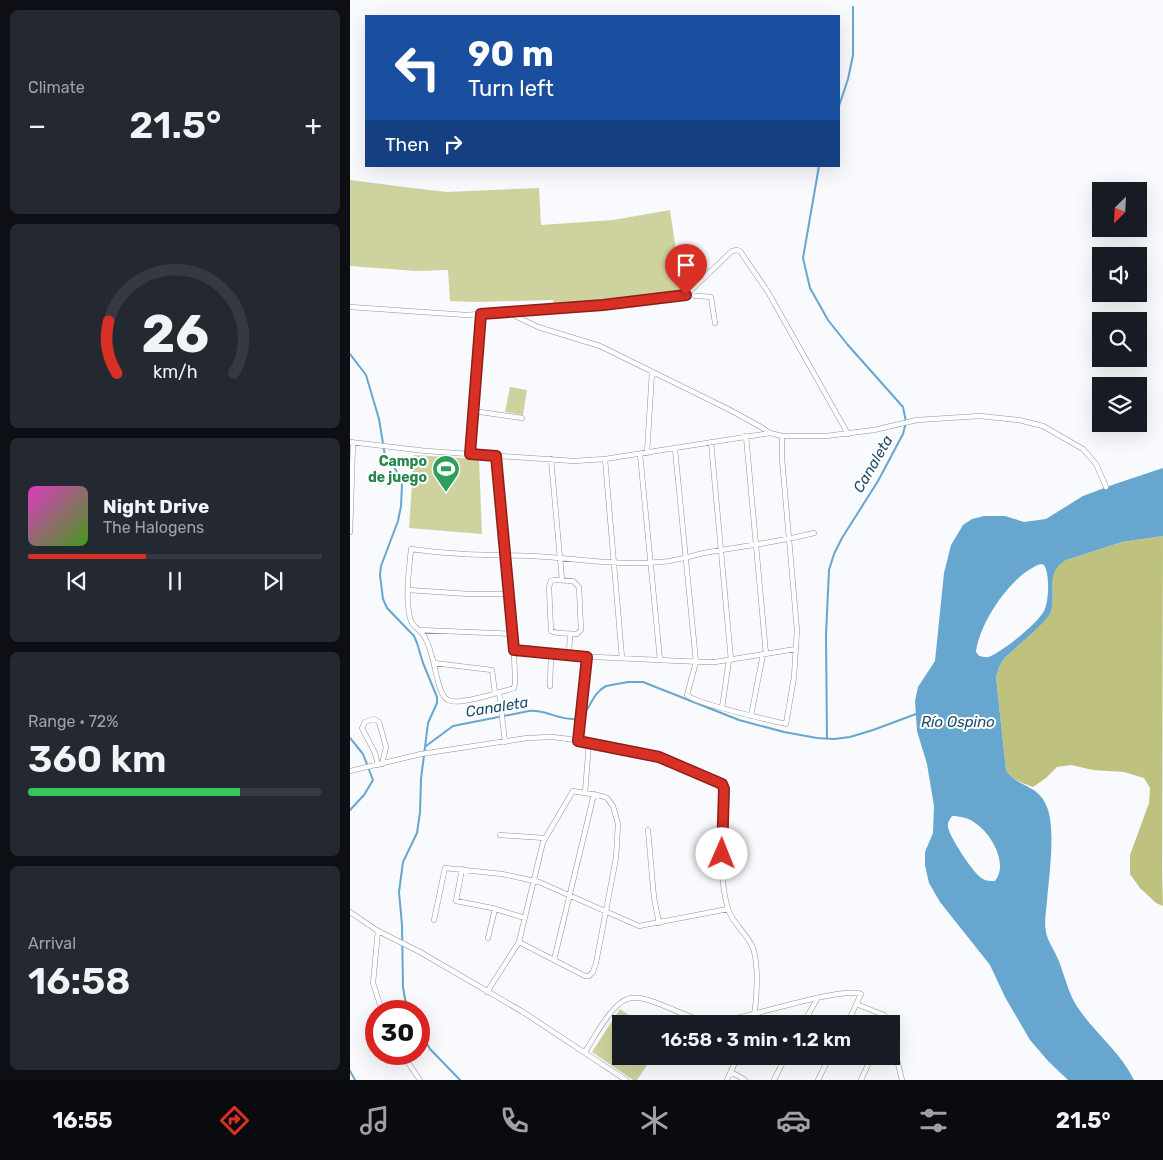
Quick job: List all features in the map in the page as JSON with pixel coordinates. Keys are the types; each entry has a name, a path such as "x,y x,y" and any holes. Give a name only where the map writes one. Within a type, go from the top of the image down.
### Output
{"street":[{"path":"686,295 728,254 734,250 740,251 768,292 848,434"},
{"path":"350,307 466,315 603,305 686,295 711,297 715,323"},
{"path":"507,312 546,330 600,346 730,410 770,433 782,436 809,437 874,430 906,422 980,416 1001,417 1034,423 1058,433 1088,453 1096,464 1106,487"},
{"path":"470,454 481,314"},
{"path":"647,453 652,372"},
{"path":"473,411 522,418"},
{"path":"350,532 352,442 426,451 574,461 605,460 770,433"},
{"path":"746,436 764,654 751,716"},
{"path":"675,448 696,662 687,695 692,699 722,708 786,724 794,677 797,621 782,459 782,436"},
{"path":"711,442 730,660 722,708"},
{"path":"640,454 660,660"},
{"path":"496,456 506,557 514,650 515,687 466,700 448,700 441,691 425,636 410,619 408,590 411,549 506,557 650,563 790,539 814,533"},
{"path":"551,459 562,580"},
{"path":"605,460 622,658"},
{"path":"554,580 573,581 579,586 581,630 577,634 570,635 554,632 550,628 550,583 554,580"},
{"path":"408,590 470,594 509,594"},
{"path":"418,630 512,634"},
{"path":"569,655 570,635"},
{"path":"514,650 587,657 696,662 730,660 796,649"},
{"path":"550,686 551,654"},
{"path":"578,741 587,657"},
{"path":"434,663 492,670 505,742"},
{"path":"374,719 379,722 386,747 380,764 362,728 365,722 374,719"},
{"path":"350,771 421,754 540,737 578,741 659,757 722,784 724,789 722,854 724,882 731,917 752,945 756,976 755,1013"},
{"path":"586,793 589,743"},
{"path":"487,992 520,942 533,880 545,838 573,791 602,796 610,801 616,814 618,824 616,858 596,963 591,974 585,976 520,942"},
{"path":"554,960 594,794"},
{"path":"648,830 654,898 659,923"},
{"path":"500,835 545,838"},
{"path":"434,920 445,868 502,874 533,880 639,926 728,909"},
{"path":"462,869 456,900 525,918"},
{"path":"488,938 495,909"},
{"path":"350,912 378,931 407,945 545,1026 626,1080"},
{"path":"378,931 372,974 378,1000"},
{"path":"585,1052 612,1012 618,1005 630,998 651,1001 706,1022 732,1020 817,999 858,992 861,994 850,1015"},
{"path":"809,1015 817,999"},
{"path":"856,1004 884,1015"},
{"path":"410,1065 420,1080"},
{"path":"727,1080 734,1065"},
{"path":"774,1080 782,1065"},
{"path":"818,1080 826,1065"},
{"path":"860,1080 868,1065"},
{"path":"898,1065 902,1080"},
{"path":"731,1072 745,1080"}],"green space":[{"path":"350,180 447,192 539,188 541,225 613,220 670,210 682,291 554,305 553,300 450,301 448,270 417,271 350,266"},
{"path":"510,387 527,390 523,415 505,412"},
{"name":"Campo de juego","path":"414,455 479,459 482,534 409,528"},
{"path":"1163,536 1163,906 1156,903 1140,888 1130,874 1130,855 1149,803 1150,788 1144,778 1124,772 1093,770 1071,765 1057,767 1033,787 1014,779 1006,770 996,677 1003,660 1045,619 1050,611 1053,599 1052,580 1055,569 1059,564 1122,542"},
{"path":"620,1009 629,1015 616,1015"},
{"path":"612,1021 612,1065 647,1065 637,1080 633,1080 592,1052"}],"water":[{"name":"Río Ospino","path":"1163,468 1163,536 1122,542 1066,560 1059,565 1053,578 1053,599 1050,613 1042,624 1003,660 996,677 1006,770 1016,780 1033,789 1043,799 1050,817 1051,853 1045,920 1048,939 1078,1008 1129,1070 1134,1080 1068,1080 1030,1040 1005,997 990,965 940,902 929,883 925,865 925,852 933,833 934,806 927,764 917,731 915,701 918,687 935,661 944,573 951,545 963,525 972,519 984,516 1005,516 1024,522 1046,519 1083,496","holes":["1041,564 1046,569 1048,581 1047,601 1044,611 1028,629 1004,649 990,657 979,656 976,652 978,640 983,627 999,600 1019,577","952,816 973,821 992,841 1000,866 999,874 995,881 986,880 979,876 962,855 949,832 948,822"]}],"waterway":[{"path":"840,103 853,55 853,7"},
{"name":"Canaleta","path":"819,167 803,258 810,288 828,320 903,407 906,422 903,434 878,481 842,538 829,570 826,635 827,739"},
{"path":"350,354 366,375 379,419 385,456 396,470 402,485 398,521 381,566 380,575 383,599 387,608 414,636 437,697 437,703 428,723 417,833 403,862 399,892 402,925 403,987 405,1000"},
{"name":"Canaleta","path":"586,711 597,694 606,686 628,682 643,682 739,720 784,732 817,738 834,739 850,737 916,714"},
{"name":"Canaleta","path":"426,746 453,726 529,711 578,719"},
{"path":"350,738 363,754 373,780 364,795 350,810"},
{"path":"430,1049 460,1080"},
{"path":"350,1071 355,1080"}],"place":[{"name":"Campo de juego","path":"446,493"}],"route":[{"path":"686,295 603,305 481,314 470,454 496,456 514,650 587,657 578,741 659,757 722,784 724,789 722,854"}]}
